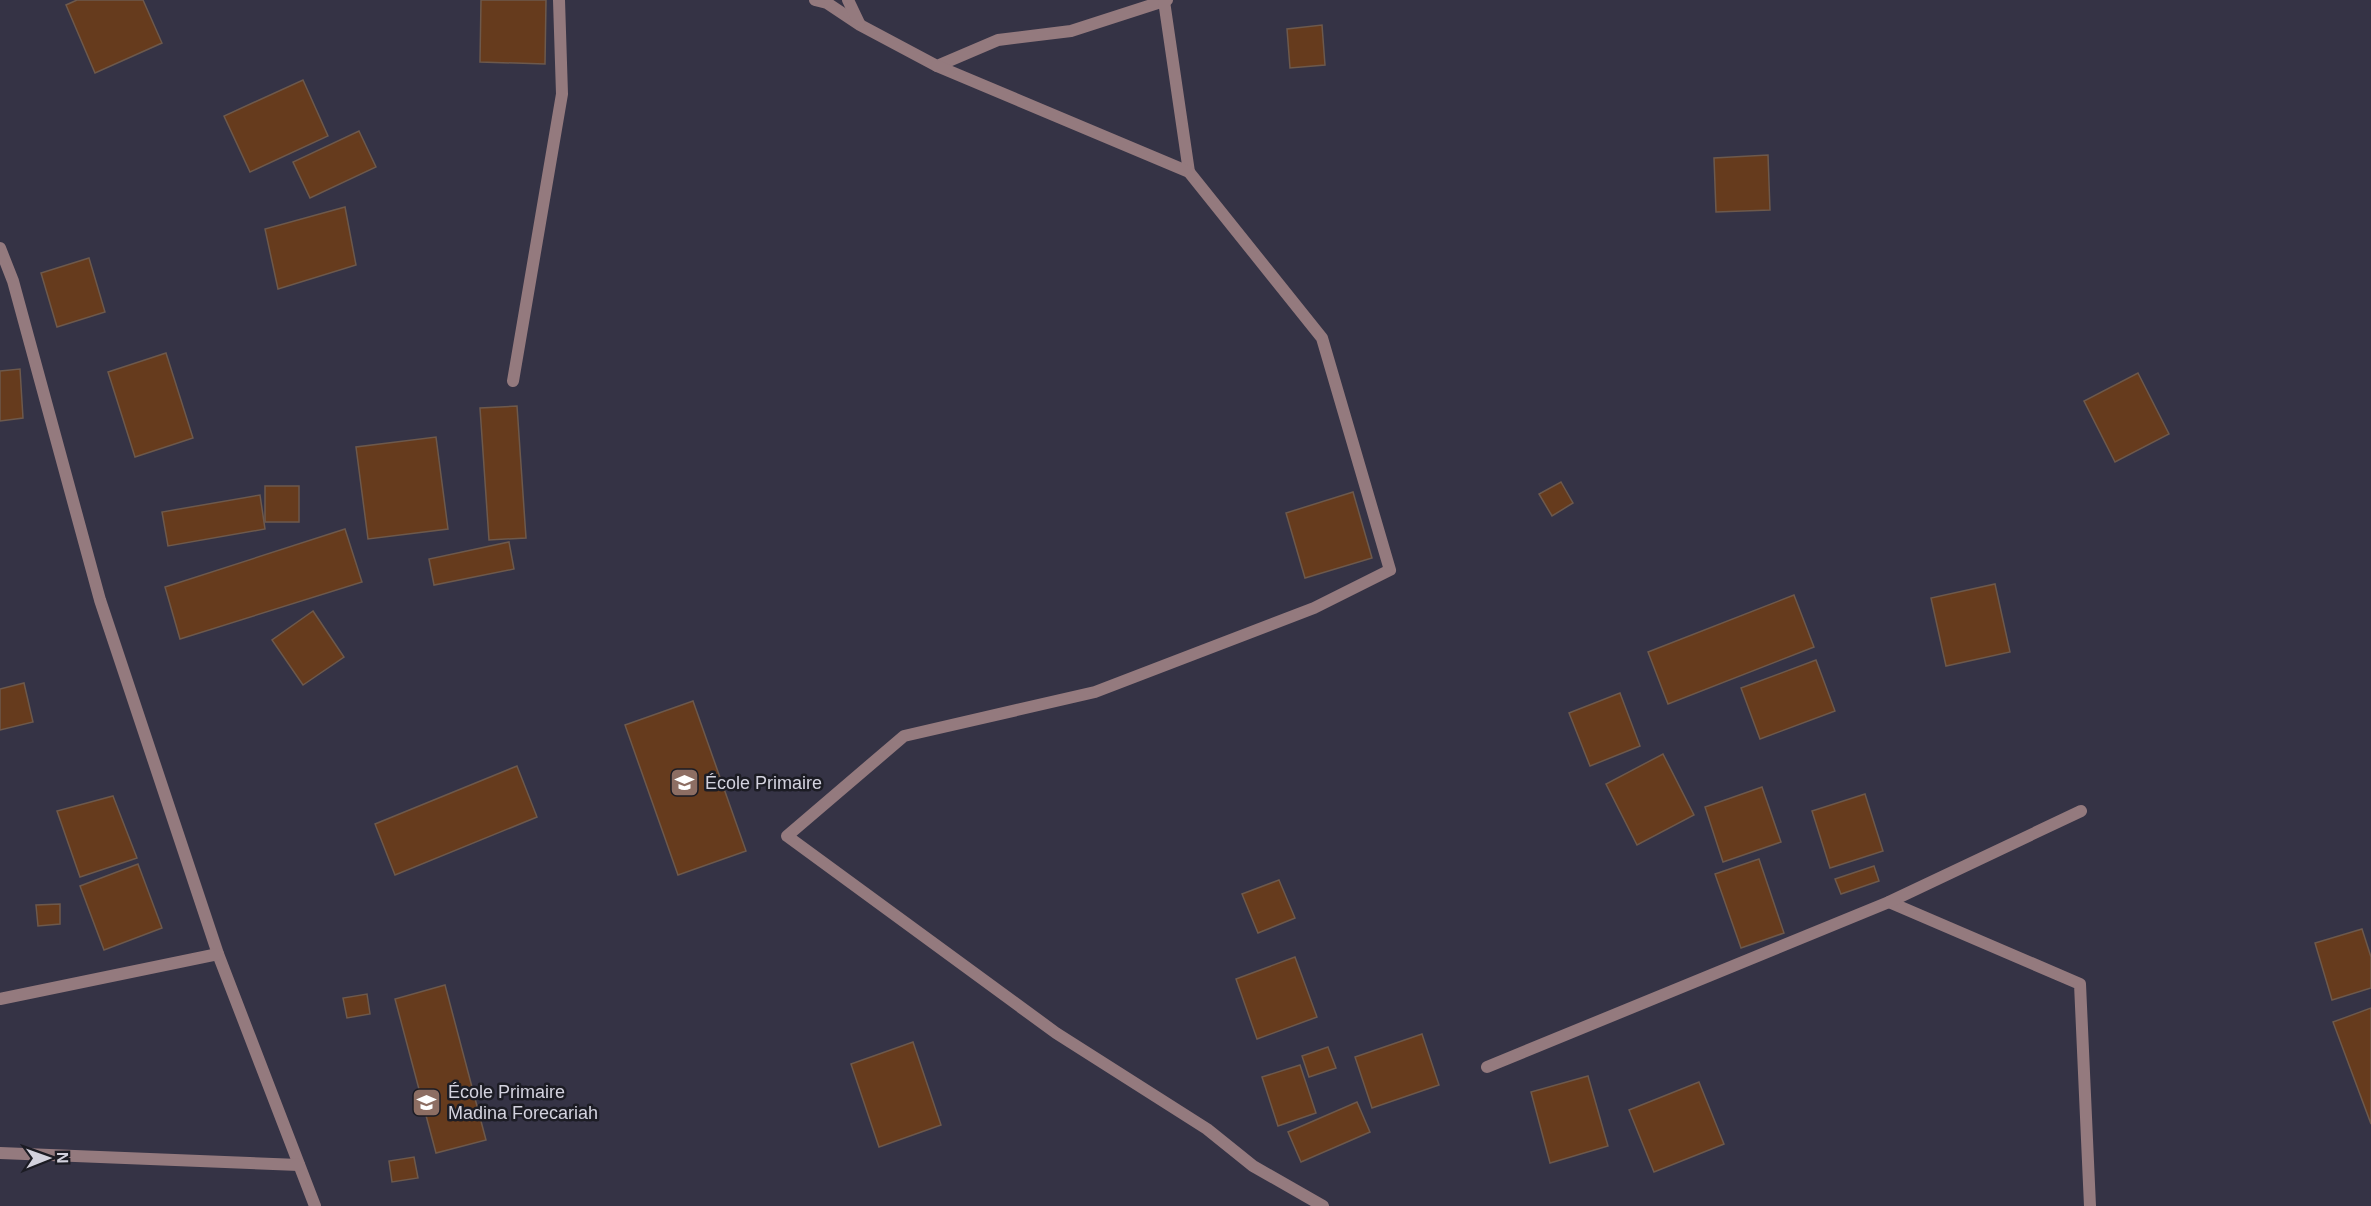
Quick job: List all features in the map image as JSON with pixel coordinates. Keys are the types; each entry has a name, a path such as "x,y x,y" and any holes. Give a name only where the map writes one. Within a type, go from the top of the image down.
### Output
{"street":[{"path":"513,381 562,94 558,0"},
{"path":"815,0 827,3 860,25 937,66 1189,172 1322,338 1390,570 1314,608 1095,692 904,736 787,836 1056,1033 1207,1129 1252,1166 1323,1206"},
{"path":"848,0 860,25"},
{"path":"937,66 998,40 1071,30 1166,1 1189,172"},
{"path":"0,248 13,281 100,600 218,954 315,1206"},
{"path":"1487,1067 1889,902 2081,811"},
{"path":"1889,902 2080,984 2090,1206"},
{"path":"0,999 218,954"},
{"path":"0,1153 299,1165"}],"building":[{"path":"77,0 143,0 162,43 95,73 66,5"},
{"path":"481,0 546,0 545,64 480,62"},
{"path":"1322,25 1325,65 1290,68 1287,29"},
{"path":"303,80 328,136 250,172 224,116"},
{"path":"359,131 376,167 310,198 293,162"},
{"path":"1768,155 1770,210 1716,212 1714,158"},
{"path":"345,207 356,265 278,289 265,229"},
{"path":"89,258 105,312 57,327 41,273"},
{"path":"166,353 193,438 135,457 108,372"},
{"path":"20,369 23,418 0,421 0,371"},
{"path":"2138,373 2169,434 2115,462 2084,401"},
{"path":"517,406 526,538 489,540 480,408"},
{"path":"436,437 448,529 368,539 356,447"},
{"path":"1561,482 1573,503 1552,516 1539,494"},
{"path":"265,486 299,486 299,522 265,522"},
{"path":"1353,492 1372,558 1305,578 1286,513"},
{"path":"260,495 265,529 168,546 162,512"},
{"path":"345,529 362,582 180,639 165,587"},
{"path":"509,542 514,569 434,585 429,559"},
{"path":"1995,584 2010,652 1946,666 1931,598"},
{"path":"1794,595 1814,647 1668,704 1648,652"},
{"path":"313,611 344,657 303,685 272,640"},
{"path":"1816,660 1835,711 1760,739 1741,688"},
{"path":"24,683 33,722 0,730 0,689"},
{"path":"1620,693 1640,746 1590,766 1569,713"},
{"path":"693,701 746,851 678,875 625,725"},
{"path":"1663,754 1694,815 1637,845 1606,784"},
{"path":"517,766 537,817 395,875 375,824"},
{"path":"1762,787 1781,842 1723,862 1705,807"},
{"path":"1865,794 1883,851 1830,868 1812,811"},
{"path":"113,796 137,858 80,877 57,811"},
{"path":"1759,859 1784,933 1741,948 1715,874"},
{"path":"138,864 162,928 104,950 80,886"},
{"path":"1874,866 1879,881 1841,894 1835,879"},
{"path":"1279,880 1295,918 1258,933 1242,894"},
{"path":"60,904 60,924 38,926 36,905"},
{"path":"2362,929 2371,957 2371,988 2332,1000 2315,943"},
{"path":"1295,957 1317,1017 1257,1039 1236,979"},
{"path":"445,985 486,1140 436,1153 395,999"},
{"path":"367,994 370,1014 347,1018 343,998"},
{"path":"2371,1008 2371,1124 2333,1022"},
{"path":"1422,1034 1439,1085 1372,1108 1355,1057"},
{"path":"913,1042 941,1125 879,1147 851,1064"},
{"path":"1328,1047 1336,1068 1309,1077 1302,1056"},
{"path":"1300,1065 1316,1113 1278,1126 1262,1077"},
{"path":"1588,1076 1608,1146 1550,1163 1531,1092"},
{"path":"1699,1082 1724,1144 1654,1172 1629,1110"},
{"path":"1357,1102 1370,1132 1301,1162 1288,1132"},
{"path":"414,1157 418,1178 392,1182 389,1161"}],"place":[{"name":"École Primaire","path":"684,783"},
{"name":"École Primaire Madina Forecariah","path":"427,1102"}]}
